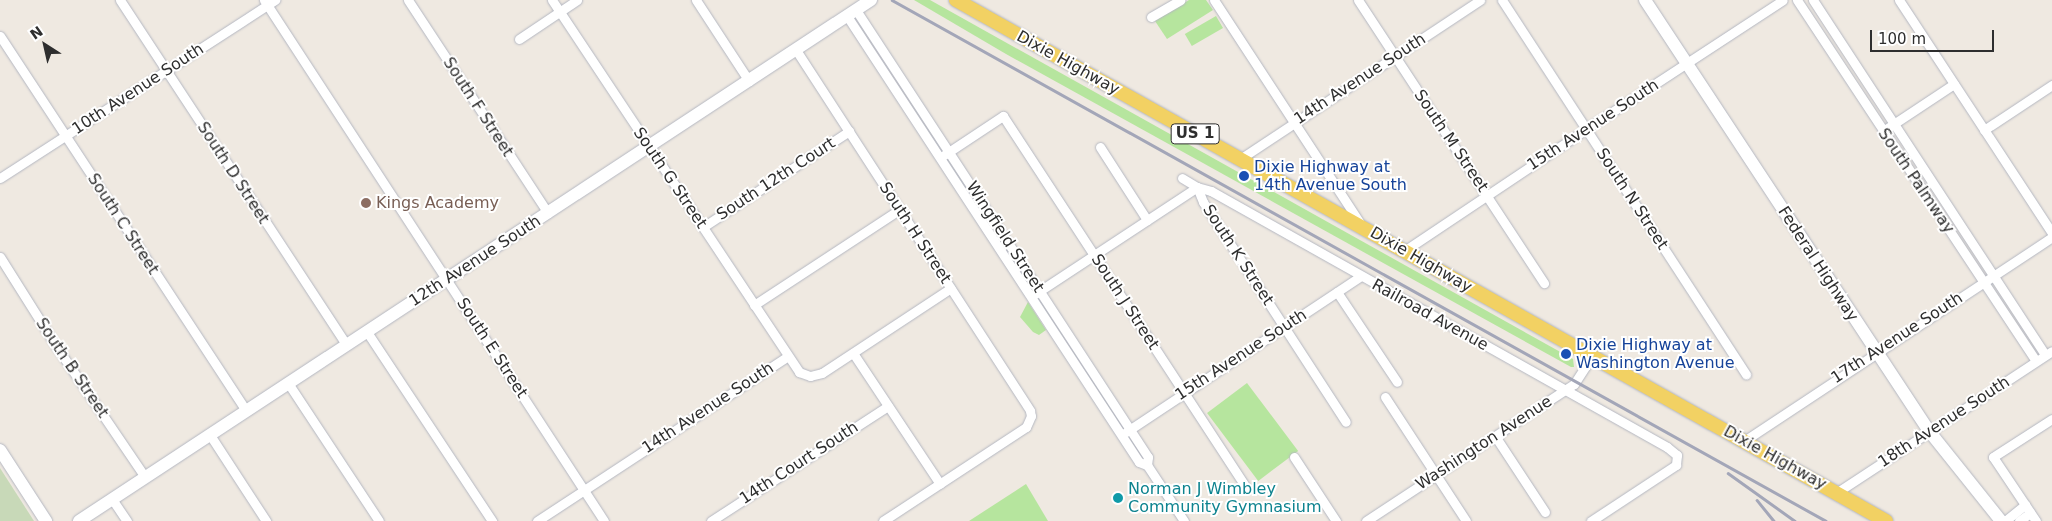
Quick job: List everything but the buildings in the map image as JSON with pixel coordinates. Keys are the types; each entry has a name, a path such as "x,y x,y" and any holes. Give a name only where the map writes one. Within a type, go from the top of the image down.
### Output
{"main road":[{"name":"Dixie Highway","path":"958,1 1886,521"}],"street":[{"name":"South D Street","path":"120,0 346,346"},
{"name":"South F Street","path":"408,0 548,213"},
{"name":"South G Street","path":"552,0 788,356"},
{"path":"519,39 577,0"},
{"path":"696,0 749,82"},
{"name":"12th Avenue South","path":"79,521 871,0"},
{"path":"1151,17 1180,0"},
{"path":"1214,0 1364,228"},
{"name":"South M Street","path":"1358,0 1544,283"},
{"name":"14th Avenue South","path":"1240,159 1480,0"},
{"name":"South N Street","path":"1502,0 1746,374"},
{"name":"Federal Highway","path":"1645,0 1929,431 2001,521"},
{"name":"15th Avenue South","path":"1404,252 1586,128 1783,0"},
{"name":"South Palmway","path":"1797,0 2036,361"},
{"name":"South Palmway","path":"1813,0 1993,275 2049,353"},
{"path":"1899,0 2052,233"},
{"name":"10th Avenue South","path":"0,178 167,71 269,2"},
{"name":"South E Street","path":"269,2 604,521"},
{"name":"Wingfield Street","path":"852,13 949,152 1130,429 1148,457 1147,465"},
{"name":"Wingfield Street","path":"852,13 940,158 1030,296 1139,462 1147,465 1184,521"},
{"name":"South C Street","path":"0,36 246,411"},
{"name":"South H Street","path":"796,50 1028,405 1031,416 1026,427 940,484"},
{"path":"1883,131 1954,84"},
{"path":"1984,130 2052,84"},
{"name":"South J Street","path":"949,152 1003,116 1246,488"},
{"name":"South 12th Court","path":"703,227 848,131"},
{"path":"1100,147 1147,220"},
{"path":"940,158 949,152"},
{"name":"Railroad Avenue","path":"1182,178 1197,187 1211,191 1667,447 1677,455 1676,465 1591,521"},
{"path":"963,193 972,187"},
{"path":"1030,296 1197,187"},
{"name":"South K Street","path":"1197,187 1203,202 1346,422"},
{"path":"754,305 900,209"},
{"name":"17th Avenue South","path":"1744,441 2052,237"},
{"name":"South B Street","path":"0,257 56,346 145,477"},
{"name":"15th Avenue South","path":"1121,435 1361,276"},
{"name":"14th Avenue South","path":"537,521 788,356 799,372 810,376 822,373 952,288"},
{"path":"1337,292 1397,382"},
{"path":"367,332 492,521"},
{"path":"853,353 940,484 883,521"},
{"name":"18th Avenue South","path":"1836,493 2049,353"},
{"name":"Washington Avenue","path":"1366,521 1564,390 1580,378 1592,356"},
{"path":"288,384 379,521"},
{"path":"1385,397 1466,521"},
{"name":"14th Court South","path":"710,521 888,406"},
{"path":"2036,521 1993,457 2052,419"},
{"path":"210,435 266,521"},
{"path":"1495,436 1545,512"},
{"path":"0,450 46,521"},
{"path":"1294,457 1336,521"},
{"path":"112,499 127,521"},
{"path":"2005,521 2027,509"},
{"path":"2019,521 2027,509"}],"green space":[{"path":"914,0 930,0 1573,359 1574,367 1006,54"},
{"path":"1189,0 1206,0 1213,10 1167,39 1155,21"},
{"path":"1216,16 1223,28 1192,46 1185,34"},
{"path":"1028,302 1046,330 1039,335 1033,332 1020,317"},
{"path":"1247,383 1298,451 1258,481 1207,413"},
{"path":"0,468 34,521 0,521"},
{"path":"1026,484 1048,521 969,521"}],"railway":[{"path":"892,0 1826,521"},
{"path":"1728,473 1795,521"},
{"path":"1757,500 1774,521"}],"place":[{"name":"Dixie Highway at 14th Avenue South","path":"1244,176"},
{"name":"Kings Academy","path":"366,203"},
{"name":"Dixie Highway at Washington Avenue","path":"1566,354"},
{"name":"Norman J Wimbley Community Gymnasium","path":"1118,498"}]}
